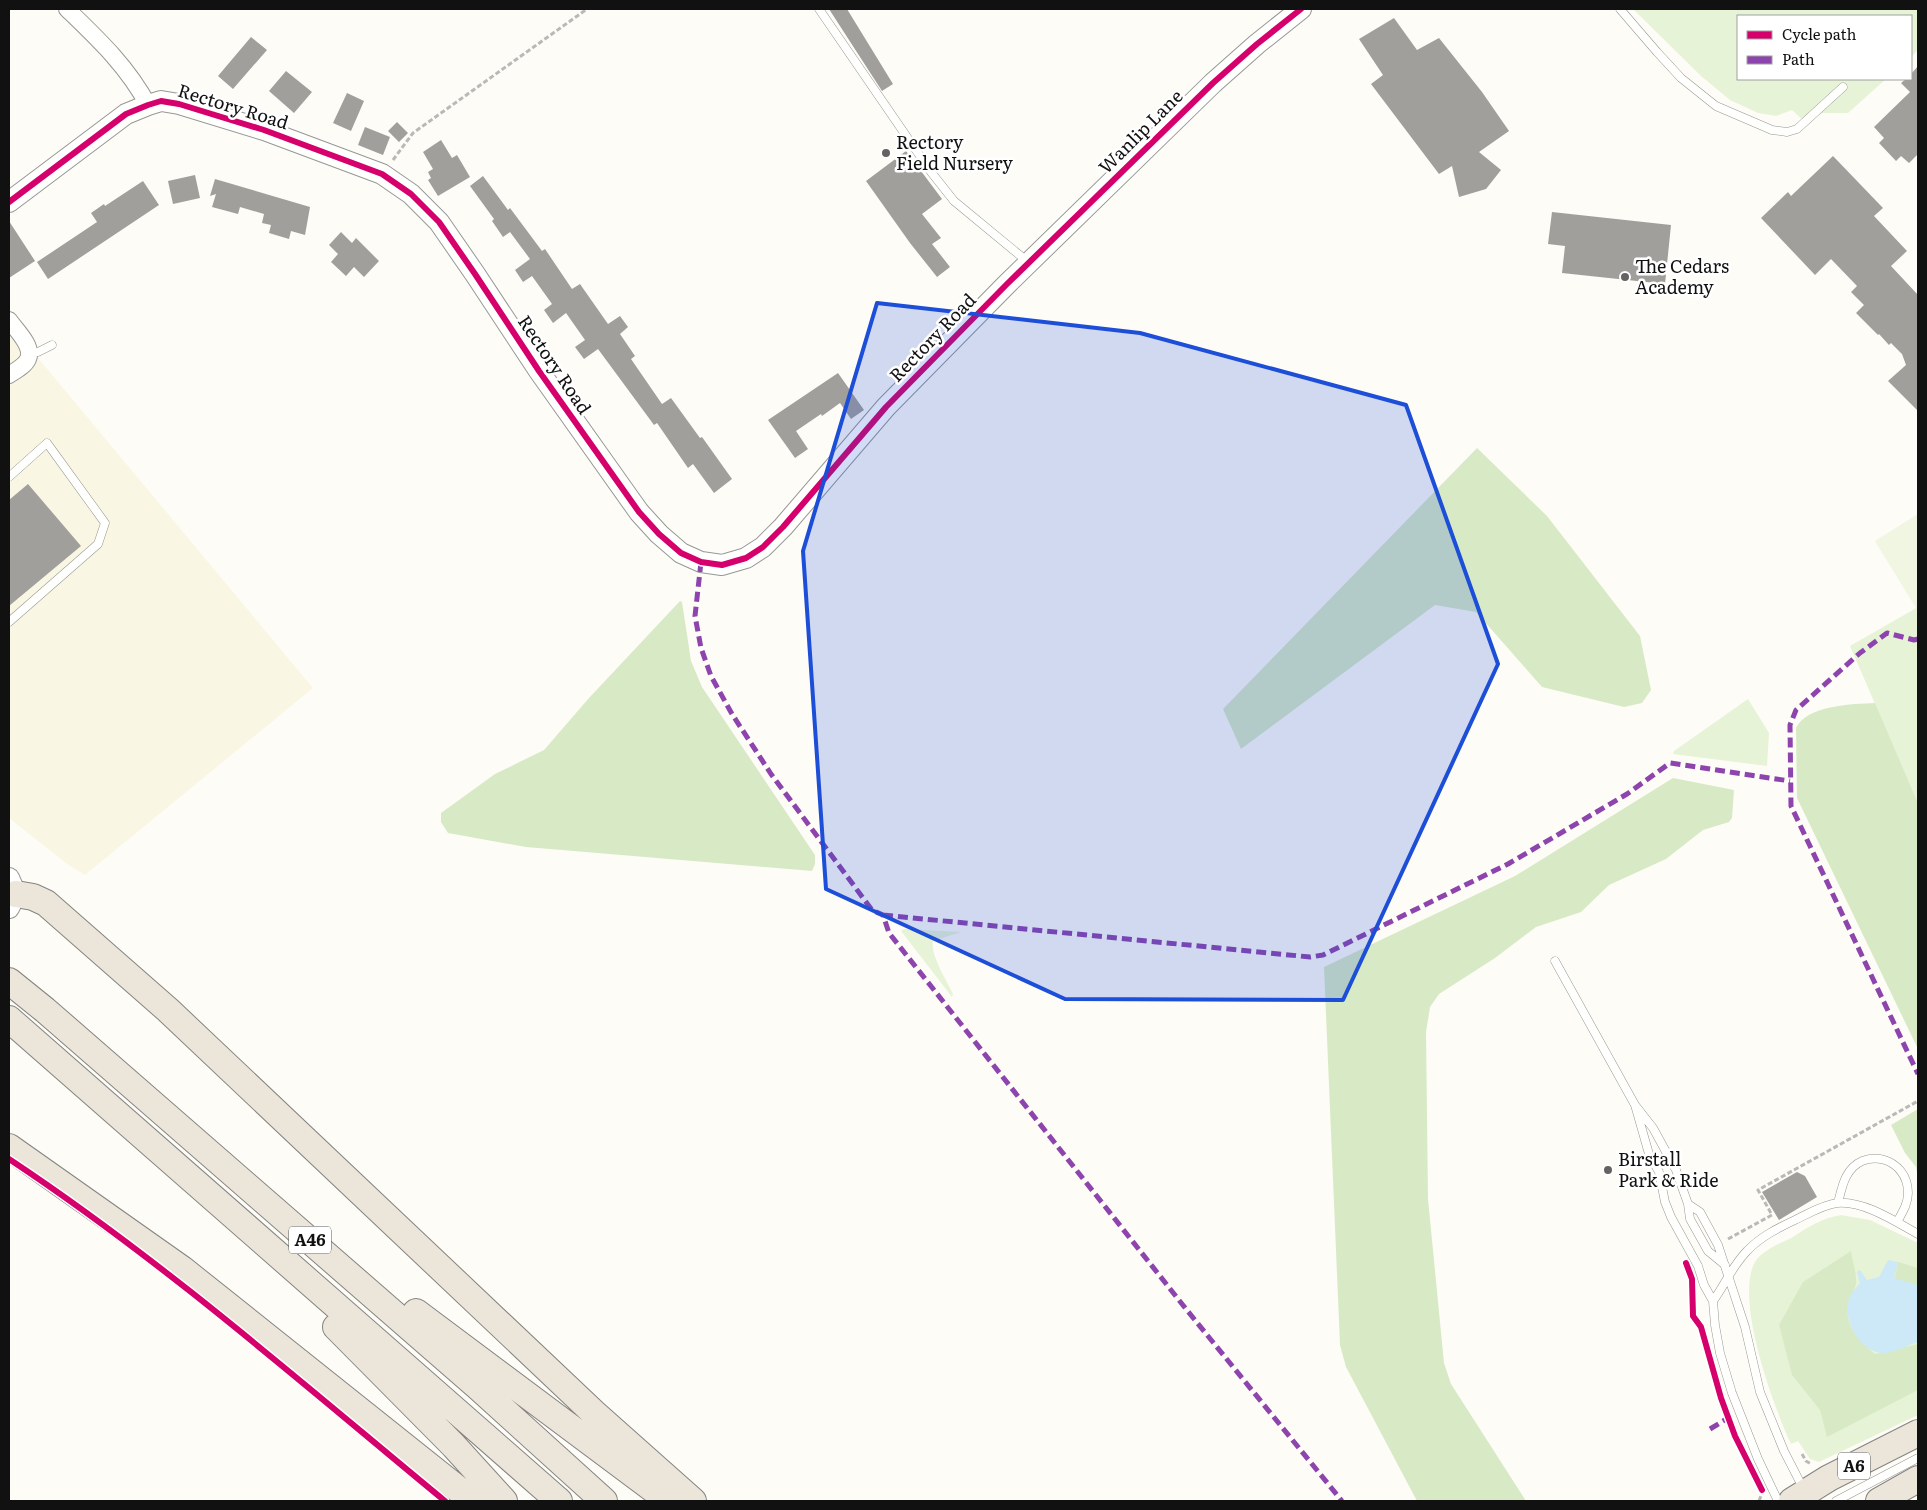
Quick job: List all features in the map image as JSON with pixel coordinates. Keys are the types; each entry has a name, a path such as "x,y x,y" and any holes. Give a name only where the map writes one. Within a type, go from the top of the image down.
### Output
{"highway":[{"path":"11,893 33,897 46,903 168,1010 594,1413 693,1501"},
{"name":"A46","path":"10,982 189,1134 478,1387 604,1501"},
{"name":"A46","path":"9,1019 559,1501"},
{"path":"189,1134 418,1313 669,1501"},
{"path":"9,1147 182,1269 473,1501"},
{"path":"224,1209 345,1336 454,1446 504,1501"},
{"name":"A6","path":"1802,1498 1829,1478 1918,1434"},
{"name":"A6","path":"1880,1501 1918,1479"}],"street":[{"path":"67,9 112,53 137,85 148,105"},
{"name":"Wanlip Lane","path":"1007,284 1212,83 1256,44 1301,9"},
{"name":"Rectory Road","path":"9,202 126,114 161,101 179,104 264,130 382,174 411,194 439,222 538,372 639,512 659,534 681,553 701,562 722,565 746,558 762,547 783,527 886,407 1007,284"},
{"path":"9,320 28,346 28,359 9,375"}],"lane":[{"path":"819,9 954,201 1029,263"},
{"path":"1620,9 1656,52 1681,78 1716,106 1772,130 1787,132 1797,129 1842,88"},
{"path":"28,353 38,352 52,344"},
{"path":"9,477 48,443 105,523 98,544 9,622"},
{"path":"1555,961 1635,1105 1653,1128 1671,1162 1688,1204 1690,1219 1708,1251 1725,1264"},
{"path":"1635,1105 1649,1154 1659,1172 1668,1209 1698,1266 1704,1285 1713,1301 1720,1353 1732,1393 1758,1460 1778,1501"},
{"path":"1838,1203 1847,1176 1861,1161 1879,1158 1895,1163 1906,1178 1908,1194 1905,1207 1897,1222"},
{"path":"1713,1301 1729,1273 1747,1250 1769,1234 1819,1209 1838,1203 1856,1205 1877,1212 1918,1234"},
{"path":"1688,1204 1700,1212 1718,1245 1729,1273 1767,1410 1802,1498"},
{"path":"1836,1501 1918,1458"}],"path":[{"path":"382,174 413,133 587,9"},
{"path":"1772,1215 1758,1190 1918,1101"}],"highlighted area":[{"path":"877,303 1140,333 1406,405 1498,664 1343,1000 1065,999 826,889 803,551"}],"shaded area":[{"path":"9,323 313,688 85,875 67,864 9,818"}],"green space":[{"path":"1633,9 1918,9 1918,50 1912,56 1912,15 1737,15 1737,80 1885,80 1848,113 1822,113 1806,123 1792,110 1776,116 1758,113 1730,100 1701,76"},
{"path":"1477,448 1547,516 1640,636 1651,690 1642,703 1624,707 1542,687 1476,612 1435,605 1241,749 1223,709"},
{"path":"1918,514 1918,607 1916,608 1875,541"},
{"path":"680,601 682,602 691,661 702,687 815,855 815,864 812,871 526,847 448,833 441,822 441,813 495,774 544,750 589,698"},
{"path":"1918,607 1918,803 1850,646"},
{"path":"1748,699 1769,733 1767,766 1673,754 1674,751"},
{"path":"1875,703 1918,803 1918,1049 1797,798 1796,728 1802,720 1820,710 1831,707"},
{"path":"1673,778 1734,790 1732,818 1729,822 1703,830 1666,859 1609,885 1581,912 1536,927 1495,958 1439,994 1430,1007 1426,1032 1428,1199 1444,1363 1451,1384 1526,1501 1417,1501 1346,1367 1340,1345 1324,967 1515,876"},
{"path":"904,929 961,932 933,941 936,960 953,994 952,997 901,931"},
{"path":"1918,1109 1918,1177 1916,1167 1905,1153 1891,1125"},
{"path":"1841,1215 1870,1220 1918,1243 1918,1415 1819,1462 1810,1459 1798,1441 1791,1444 1775,1406 1753,1326 1749,1301 1750,1279 1755,1262 1767,1250 1815,1223"},
{"path":"1851,1251 1856,1285 1849,1301 1848,1318 1850,1325 1863,1343 1875,1354 1918,1344 1918,1390 1827,1437 1820,1410 1792,1375 1779,1325 1803,1282"},
{"path":"1898,1262 1918,1268 1918,1285 1894,1281"}],"water":[{"path":"1888,1260 1898,1262 1894,1278 1918,1285 1918,1342 1885,1353 1876,1352 1868,1348 1855,1335 1848,1317 1848,1308 1849,1299 1860,1283 1857,1272 1860,1270 1867,1280 1879,1277"}],"building":[{"path":"829,9 847,9 893,84 882,91"},
{"path":"1394,18 1417,50 1439,38 1482,92 1509,131 1479,152 1501,170 1486,189 1459,197 1452,166 1439,174 1371,84 1383,75 1359,39"},
{"path":"251,37 267,50 233,89 218,76"},
{"path":"1918,66 1918,154 1909,163 1901,156 1896,161 1879,143 1884,138 1874,127 1910,92 1901,83 1905,80 1912,80 1912,73"},
{"path":"286,71 312,92 294,113 269,91"},
{"path":"347,93 364,101 351,131 333,123"},
{"path":"397,122 408,133 399,142 388,131"},
{"path":"365,127 390,137 383,155 358,145"},
{"path":"441,140 452,158 457,155 470,177 438,196 428,180 431,178 428,172 433,169 423,152"},
{"path":"906,151 942,199 922,214 941,238 932,244 950,267 937,277 866,181"},
{"path":"1833,156 1883,208 1874,216 1907,251 1891,266 1918,295 1918,411 1888,381 1906,365 1902,354 1891,343 1889,345 1856,313 1864,305 1851,292 1857,286 1831,259 1815,275 1761,218 1788,192 1791,196"},
{"path":"195,175 200,198 173,204 168,181"},
{"path":"483,176 542,251 545,249 572,289 580,284 608,324 620,316 628,327 620,334 635,356 631,359 662,404 671,398 732,479 714,493 693,464 688,468 657,423 654,425 598,349 584,359 575,347 585,340 566,313 553,323 544,310 552,304 532,276 523,282 515,270 530,259 510,232 503,237 492,221 494,219 470,186"},
{"path":"215,179 310,207 305,235 291,231 289,239 269,233 271,225 262,223 264,214 240,207 238,214 212,207 216,194 210,196"},
{"path":"143,181 159,205 48,279 37,262 97,222 91,213"},
{"path":"1552,212 1671,225 1665,284 1562,273 1565,246 1548,244"},
{"path":"9,221 35,261 9,278"},
{"path":"341,232 352,243 356,238 379,261 364,277 354,267 346,276 331,262 338,254 329,245"},
{"path":"838,373 864,410 851,419 840,403 796,431 808,449 795,458 768,420"},
{"path":"28,484 81,546 9,606 9,500"},
{"path":"1797,1172 1805,1176 1817,1197 1779,1220 1762,1192"}],"marked path":[{"path":"701,562 695,616 701,648 711,676 732,714 771,774 872,910 883,915 889,933 1186,1309 1342,1501"},
{"path":"1918,639 1914,640 1887,633 1860,653 1796,710 1790,725 1791,806 1918,1074"},
{"path":"883,915 1310,957 1323,955 1508,864 1627,794 1670,763 1790,781"},
{"path":"1710,1429 1728,1418"}],"cycle path":[{"path":"9,202 126,114 161,101 179,104 264,130 382,174 411,194 439,222 539,371 639,512 659,534 681,553 701,562 722,565 746,558 763,547 783,527 886,407 1007,284 1213,83 1257,44 1301,9"},
{"path":"9,1159 122,1239 232,1324 445,1501"},
{"path":"1686,1263 1692,1279 1693,1316 1701,1327 1721,1398 1735,1436 1762,1490"}],"place":[{"name":"Rectory Field Nursery","path":"886,153"},
{"name":"The Cedars Academy","path":"1625,277"},
{"name":"Birstall Park & Ride","path":"1608,1170"}]}
